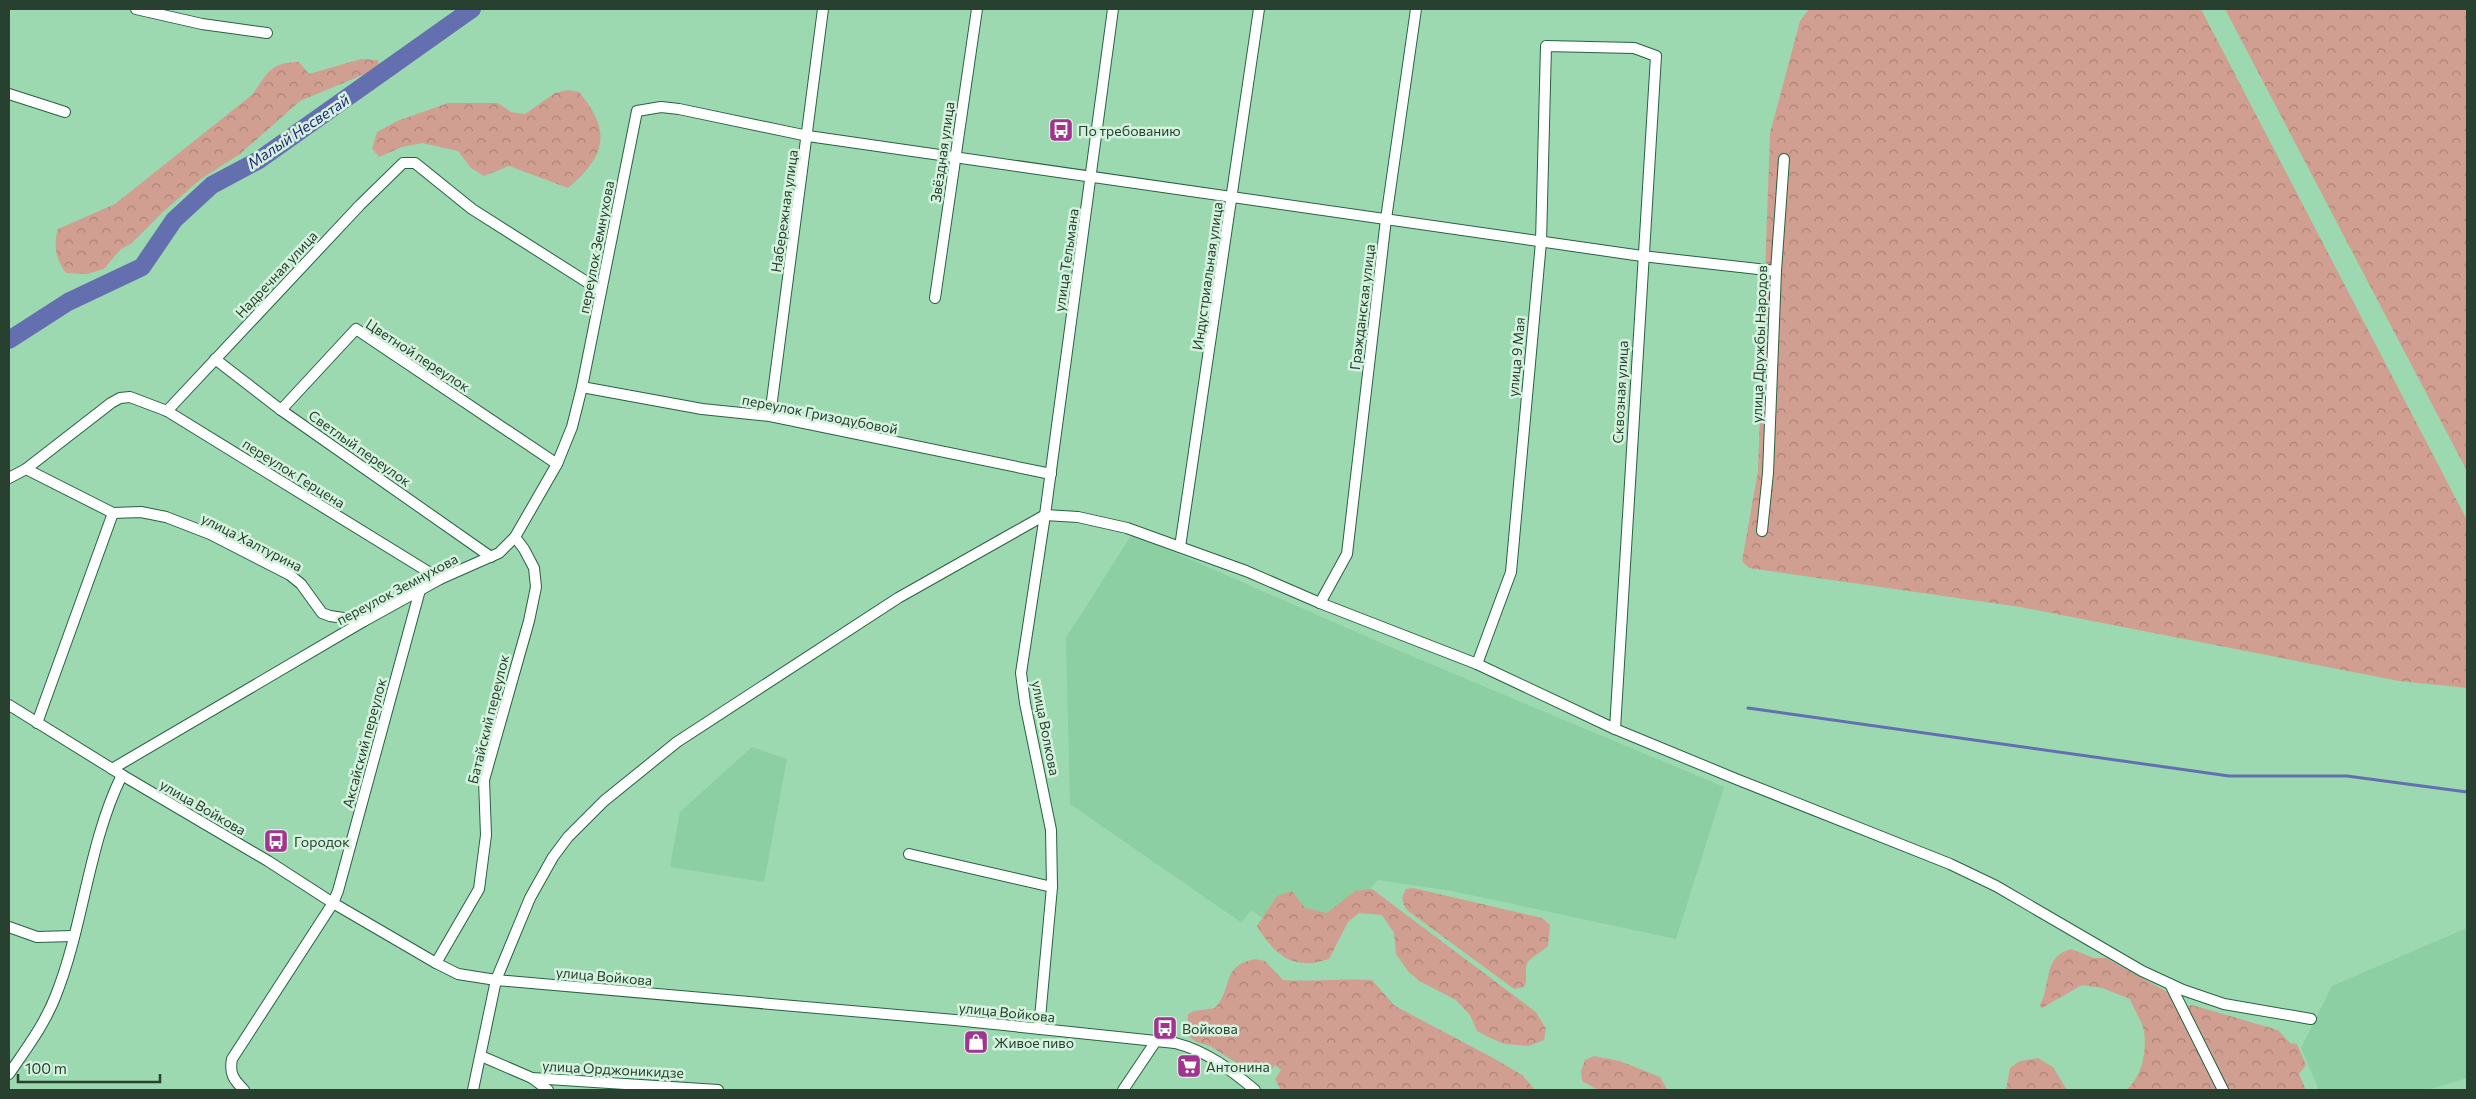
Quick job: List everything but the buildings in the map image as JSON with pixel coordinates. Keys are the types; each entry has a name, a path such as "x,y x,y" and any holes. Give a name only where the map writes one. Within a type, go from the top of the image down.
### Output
{"street":[{"path":"136,9 202,24 267,33"},
{"name":"Набережная улица","path":"770,416 824,9"},
{"name":"Звёздная улица","path":"935,298 977,9"},
{"name":"улица Тельмана","path":"1045,515 1092,177 1113,9"},
{"name":"Индустриальная улица","path":"1180,546 1259,9"},
{"name":"Гражданская улица","path":"1320,603 1348,554 1386,220 1416,9"},
{"name":"улица 9 Мая","path":"1477,664 1510,572 1541,242 1546,46 1634,48 1656,56"},
{"name":"Сквозная улица","path":"1615,728 1642,256 1656,56"},
{"path":"9,94 65,112"},
{"name":"переулок Земнухова","path":"112,768 364,621 440,579 491,558 514,538 556,464 572,427 602,291 637,112 661,107 678,109 808,136"},
{"path":"808,136 1541,242 1642,256 1776,271"},
{"name":"улица Дружбы Народов","path":"1762,531 1768,473 1776,271 1784,159"},
{"name":"Надречная улица","path":"167,411 360,204 398,166 410,162 415,163 472,209 602,291"},
{"name":"Цветной переулок","path":"281,410 356,329 556,464"},
{"name":"Светлый переулок","path":"215,359 281,410 491,558"},
{"name":"переулок Гризодубовой","path":"582,387 702,409 770,416 1051,474"},
{"name":"переулок Герцена","path":"26,469 111,403 130,397 167,411 440,579"},
{"path":"9,478 26,469"},
{"name":"улица Халтурина","path":"26,469 113,513 140,512 154,514 210,534 290,575 301,584 322,613 364,621"},
{"path":"37,722 113,513"},
{"path":"473,1090 496,980 530,898 553,857 568,836 604,801 677,742 898,598 1045,515 1078,517 1119,526 1180,546 1246,571 1320,603 1477,664 1615,728 1950,864 2036,908 2142,971 2170,984 2224,1004 2311,1018"},
{"name":"улица Волкова","path":"1039,1029 1052,887 1052,830 1025,704 1021,673 1045,515"},
{"name":"Батайский переулок","path":"436,963 479,890 486,835 484,780 529,621 536,587 534,568 524,549 514,538"},
{"name":"Аксайский переулок","path":"244,1090 233,1079 230,1069 232,1059 333,903 338,891 420,590"},
{"name":"улица Войкова","path":"9,705 122,775 264,858 333,903 436,963 470,977 955,1020 1156,1041 1182,1045 1206,1054 1227,1067 1255,1090"},
{"path":"9,1074 33,1039 52,1004 74,936 106,814 122,775"},
{"path":"909,854 1052,887"},
{"path":"10,930 37,937 74,936"},
{"path":"2170,984 2223,1090"},
{"path":"1123,1090 1156,1041"},
{"name":"улица Орджоникидзе","path":"481,1056 532,1078 718,1090"},
{"path":"532,1078 548,1090"}],"shaded area":[{"path":"1132,534 1402,652 1724,787 1676,939 1452,891 1378,880 1310,951 1251,910 1242,923 1070,804 1066,638"},
{"path":"752,747 787,759 764,882 670,867 680,812"},
{"path":"2467,928 2467,1078 2427,1090 2319,1090 2301,1048 2332,986"}],"green space":[{"path":"1809,9 2201,9 2467,520 2467,688 2399,681 2020,607 1749,568 1742,561 1758,471 1770,133 1800,21"},
{"path":"2225,9 2467,9 2467,471"},
{"path":"361,59 378,60 379,65 365,74 300,101 240,154 201,179 164,211 132,243 120,250 104,269 87,274 66,273 56,252 58,229 115,204 253,94 271,70 282,64 299,62 309,74"},
{"path":"568,90 579,92 590,106 597,119 600,143 597,154 590,165 568,188 509,166 484,176 471,168 458,151 422,143 402,147 379,157 372,149 377,132 397,121 448,103 498,103 511,112 525,114 555,93"},
{"path":"1413,888 1542,918 1550,925 1548,946 1528,962 1524,987 1514,989 1408,911 1402,898 1406,889"},
{"path":"1372,889 1536,1012 1546,1029 1544,1040 1529,1046 1505,1044 1477,1031 1470,1015 1456,1000 1419,981 1408,971 1396,954 1394,933 1382,915 1359,913 1348,922 1329,959 1305,963 1295,962 1278,953 1257,926 1277,896 1292,891 1305,908 1327,913 1355,891"},
{"path":"2071,949 2094,958 2106,958 2171,994 2219,1090 2126,1090 2140,1071 2145,1047 2143,1028 2130,999 2102,988 2082,985 2042,1008 2040,1005 2044,997 2052,964 2062,953"},
{"path":"1255,959 1265,961 1283,980 1372,980 1395,1006 1522,1075 1535,1090 1281,1090 1275,1079 1281,1070 1275,1065 1268,1074 1254,1074 1210,1046 1196,1042 1188,1035 1188,1014 1194,1011 1215,1008 1221,1000 1232,972 1244,962"},
{"path":"2192,1005 2278,1030 2290,1043 2297,1044 2306,1065 2299,1074 2306,1090 2229,1090 2191,1020 2187,1006"},
{"path":"1594,1056 1620,1061 1660,1077 1667,1089 1598,1090 1582,1081 1581,1071 1585,1060"},
{"path":"2038,1058 2053,1067 2067,1090 2006,1090 2010,1068 2020,1061"}],"waterway":[{"name":"Малый Несветай","path":"9,340 68,302 142,267 174,220 212,185 259,160 472,9"},
{"path":"1748,708 2229,776 2347,776 2467,792"}],"place":[{"name":"По требованию","path":"1061,130"},
{"name":"Городок","path":"276,841"},
{"name":"Войкова","path":"1165,1028"},
{"name":"Живое пиво","path":"976,1042"},
{"name":"Антонина","path":"1189,1066"}]}
